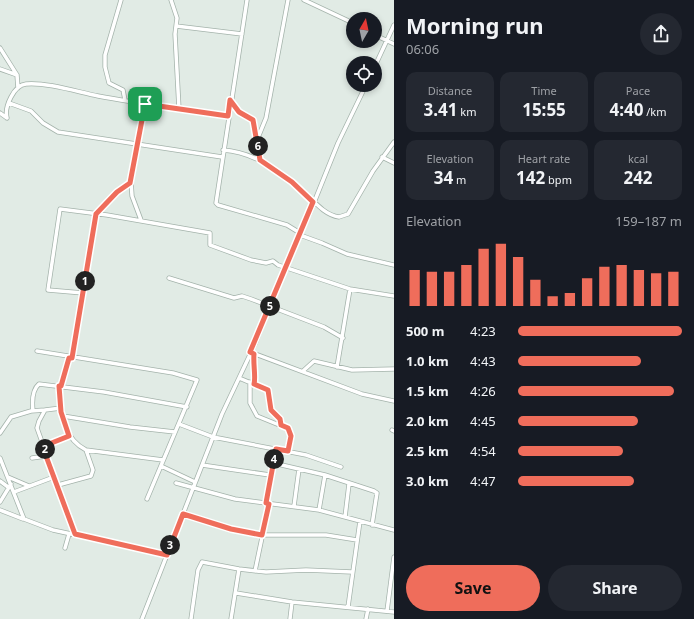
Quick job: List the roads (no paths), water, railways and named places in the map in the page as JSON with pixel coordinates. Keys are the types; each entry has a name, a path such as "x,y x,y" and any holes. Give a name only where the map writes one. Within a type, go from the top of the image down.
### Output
{"street":[{"path":"121,0 105,54 104,63 109,83 123,90 125,100"},
{"path":"171,0 176,17 179,109"},
{"path":"247,0 230,100 216,204 287,225 300,234 357,258 394,265"},
{"path":"257,140 266,118 288,0"},
{"path":"304,0 346,20"},
{"path":"379,56 394,25"},
{"path":"176,26 242,34"},
{"path":"382,39 394,44"},
{"path":"0,48 17,75 18,88"},
{"path":"0,69 17,75"},
{"path":"0,113 7,118 6,108 18,88 26,84 228,116"},
{"path":"142,619 213,437 239,378 252,353 285,267 338,143 363,92"},
{"path":"230,100 239,112 253,120 260,160"},
{"path":"9,103 31,111 55,131 136,145 222,157"},
{"path":"141,220 132,196 131,180 136,145 145,104"},
{"path":"223,150 260,160 292,182 313,202 336,217 346,216 382,157 394,142"},
{"path":"382,157 394,162"},
{"path":"131,180 129,184 117,192 96,214 84,294 70,358 60,386 61,408 62,416 69,436 75,444 86,450 163,460"},
{"path":"84,294 48,290 59,210 141,220 211,233 211,245 252,260 266,263 273,261 285,267 350,289 394,296"},
{"path":"169,278 234,298 242,296 324,327 343,338"},
{"path":"337,367 350,289"},
{"path":"37,351 70,358 173,373 195,379 197,383 147,499"},
{"path":"252,353 362,394 394,401"},
{"path":"252,353 253,368 256,379 252,383 250,403 257,416 288,428 290,433 288,451"},
{"path":"303,371 314,361 337,367 363,371 394,368"},
{"path":"239,378 268,390 271,410 280,419 281,425"},
{"path":"33,411 32,401 37,385 60,386 187,407"},
{"path":"0,433 11,417 33,411 61,408"},
{"path":"45,410 37,427 46,456 58,484 75,534"},
{"path":"62,416 130,427 175,432"},
{"path":"179,424 213,437 311,456 341,467"},
{"path":"44,446 69,436"},
{"path":"255,571 268,504 270,475 276,449"},
{"path":"58,484 91,476 93,470 86,450"},
{"path":"32,458 46,456"},
{"path":"0,458 24,519"},
{"path":"273,463 325,475 374,491 377,493 372,525"},
{"path":"202,464 270,475"},
{"path":"161,466 195,482"},
{"path":"294,506 299,469"},
{"path":"319,510 325,475"},
{"path":"8,476 28,486"},
{"path":"14,492 54,477"},
{"path":"0,481 10,485"},
{"path":"176,483 235,499 319,510 394,530"},
{"path":"345,517 350,484"},
{"path":"0,502 10,485"},
{"path":"0,510 69,534 75,534 167,555"},
{"path":"183,514 231,529 262,535 326,535 357,540"},
{"path":"348,607 360,521"},
{"path":"65,548 69,534"},
{"path":"387,611 394,557"},
{"path":"191,619 200,562 255,571 352,572"},
{"path":"231,619 239,569"},
{"path":"236,593 292,602 394,612"},
{"path":"290,619 292,602"},
{"path":"366,619 368,609"}]}
